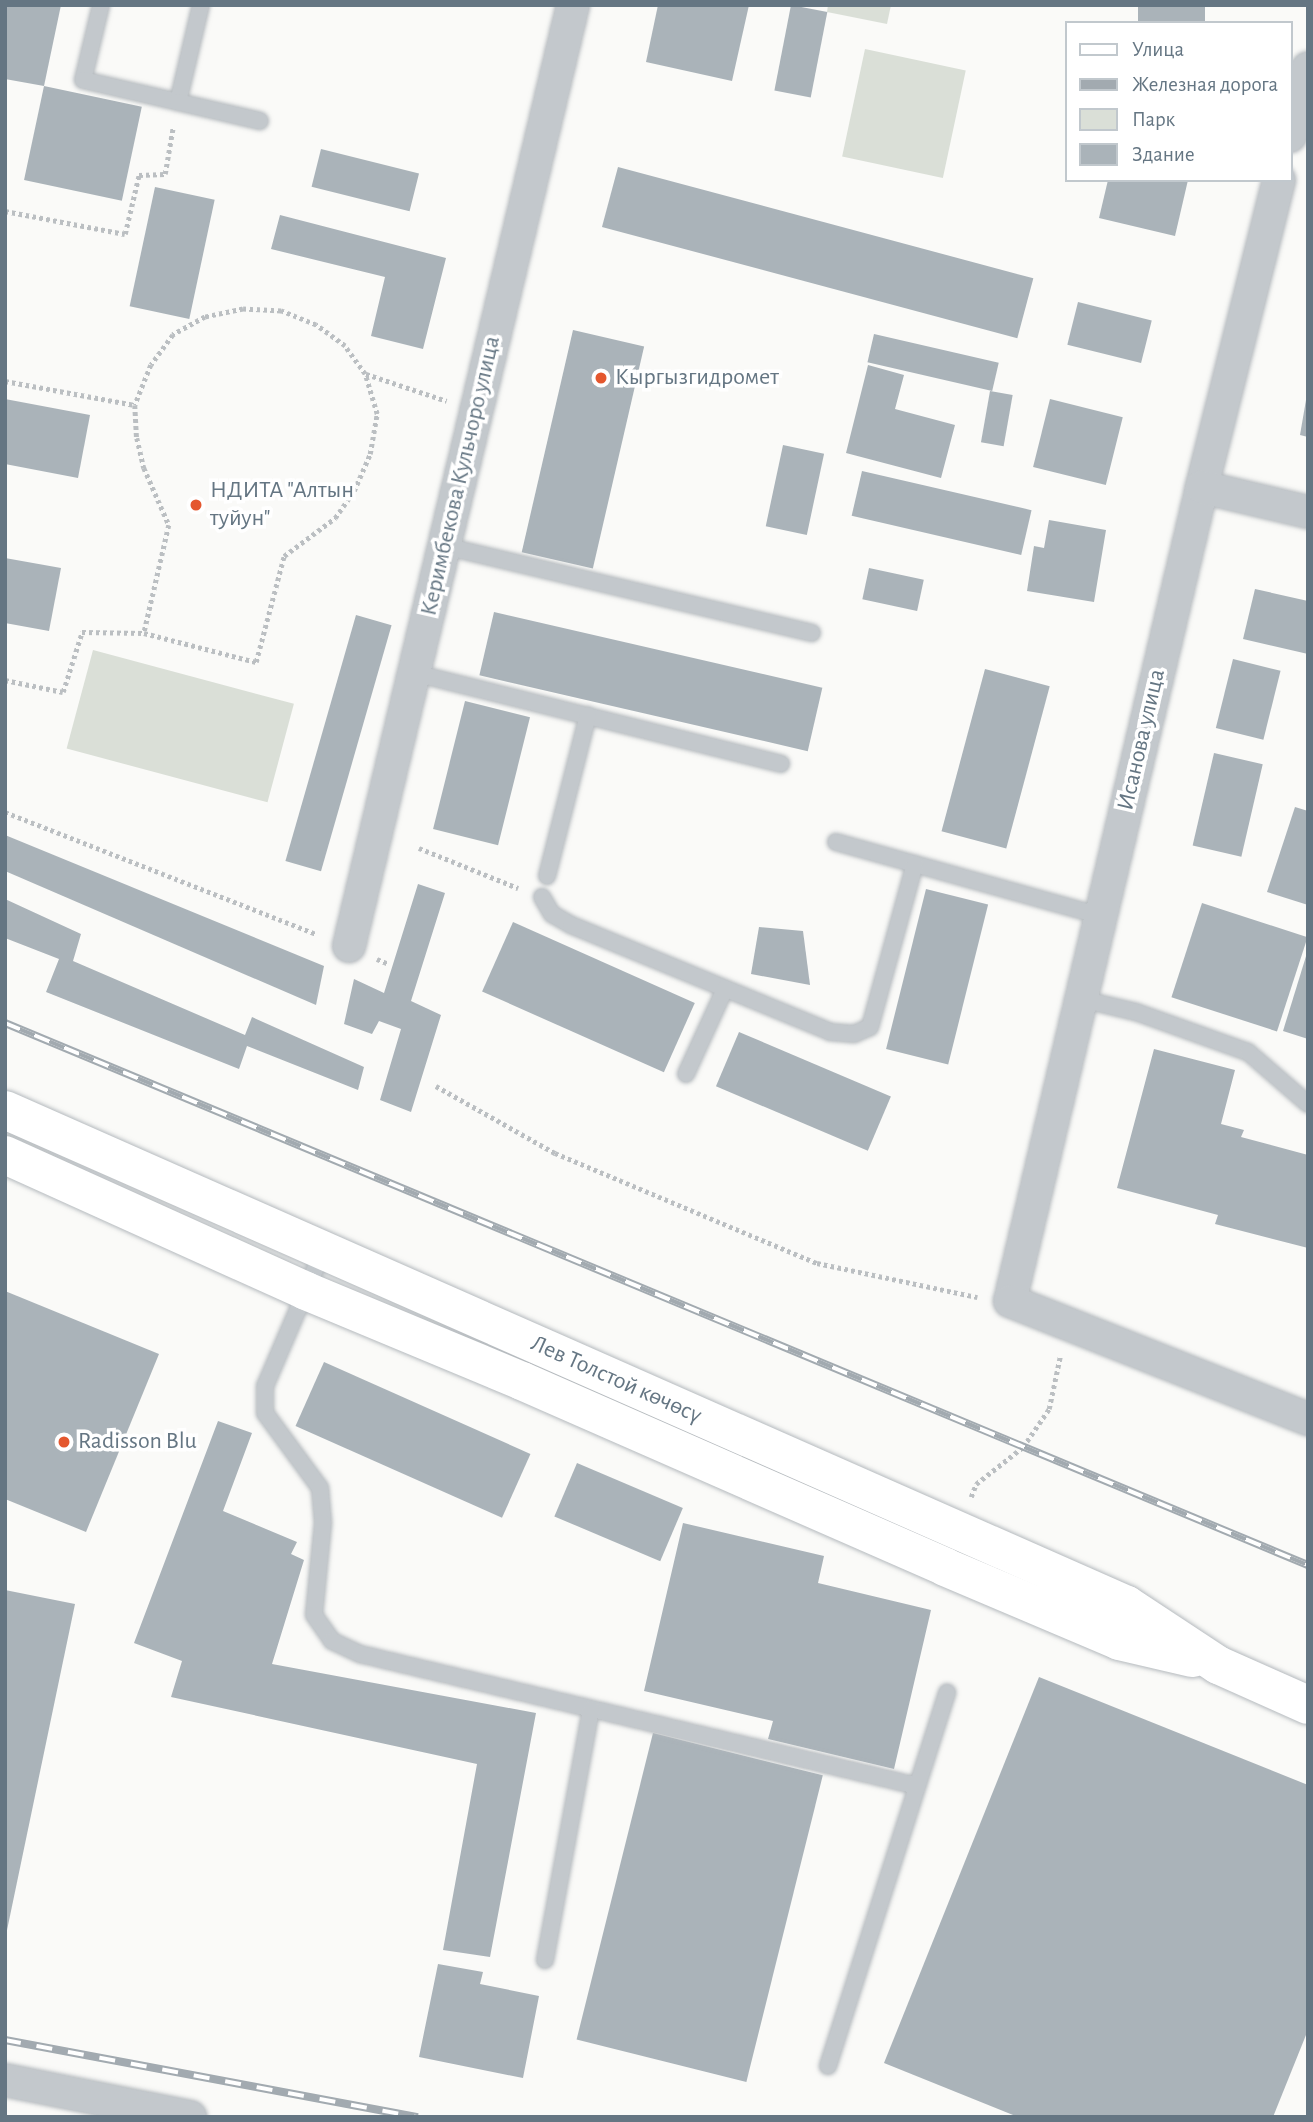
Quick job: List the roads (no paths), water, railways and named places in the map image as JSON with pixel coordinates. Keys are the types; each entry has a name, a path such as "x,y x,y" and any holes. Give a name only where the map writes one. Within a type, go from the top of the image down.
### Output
{"main road":[{"name":"Лев Толстой көчөсү","path":"5,1110 1127,1605 1218,1665 1308,1705"},
{"name":"Лев Толстой көчөсү","path":"5,1155 306,1291 1119,1641 1218,1665"}],"street":[{"name":"Керимбекова Кульчоро улица","path":"349,946 573,5"},
{"path":"1292,128 1308,68"},
{"name":"Исанова улица","path":"1278,182 1202,487 1010,1301 1308,1419"},
{"path":"1202,487 1308,512"},
{"path":"5,2080 146,2112 190,2117"}],"lane":[{"path":"101,5 83,80 260,121"},
{"path":"178,102 201,5"},
{"path":"444,546 812,633"},
{"path":"414,673 781,764"},
{"path":"547,876 588,715"},
{"path":"836,842 1101,916"},
{"path":"542,897 552,914 571,925 830,1032 854,1034 870,1027 915,864"},
{"path":"687,1074 725,989"},
{"path":"1081,999 1136,1012 1248,1052 1308,1104"},
{"path":"323,1251 265,1386 265,1413 320,1489 323,1523 314,1615 332,1641 360,1654 917,1786"},
{"path":"828,2066 947,1693"},
{"path":"545,1960 592,1709"}],"railway":[{"path":"5,1023 1308,1565"},
{"path":"5,2040 418,2117"}],"place":[{"name":"Кыргызгидромет","path":"601,378"},
{"name":"НДИТА \"Алтын туйун\"","path":"196,505"},
{"name":"Radisson Blu","path":"64,1442"}]}
